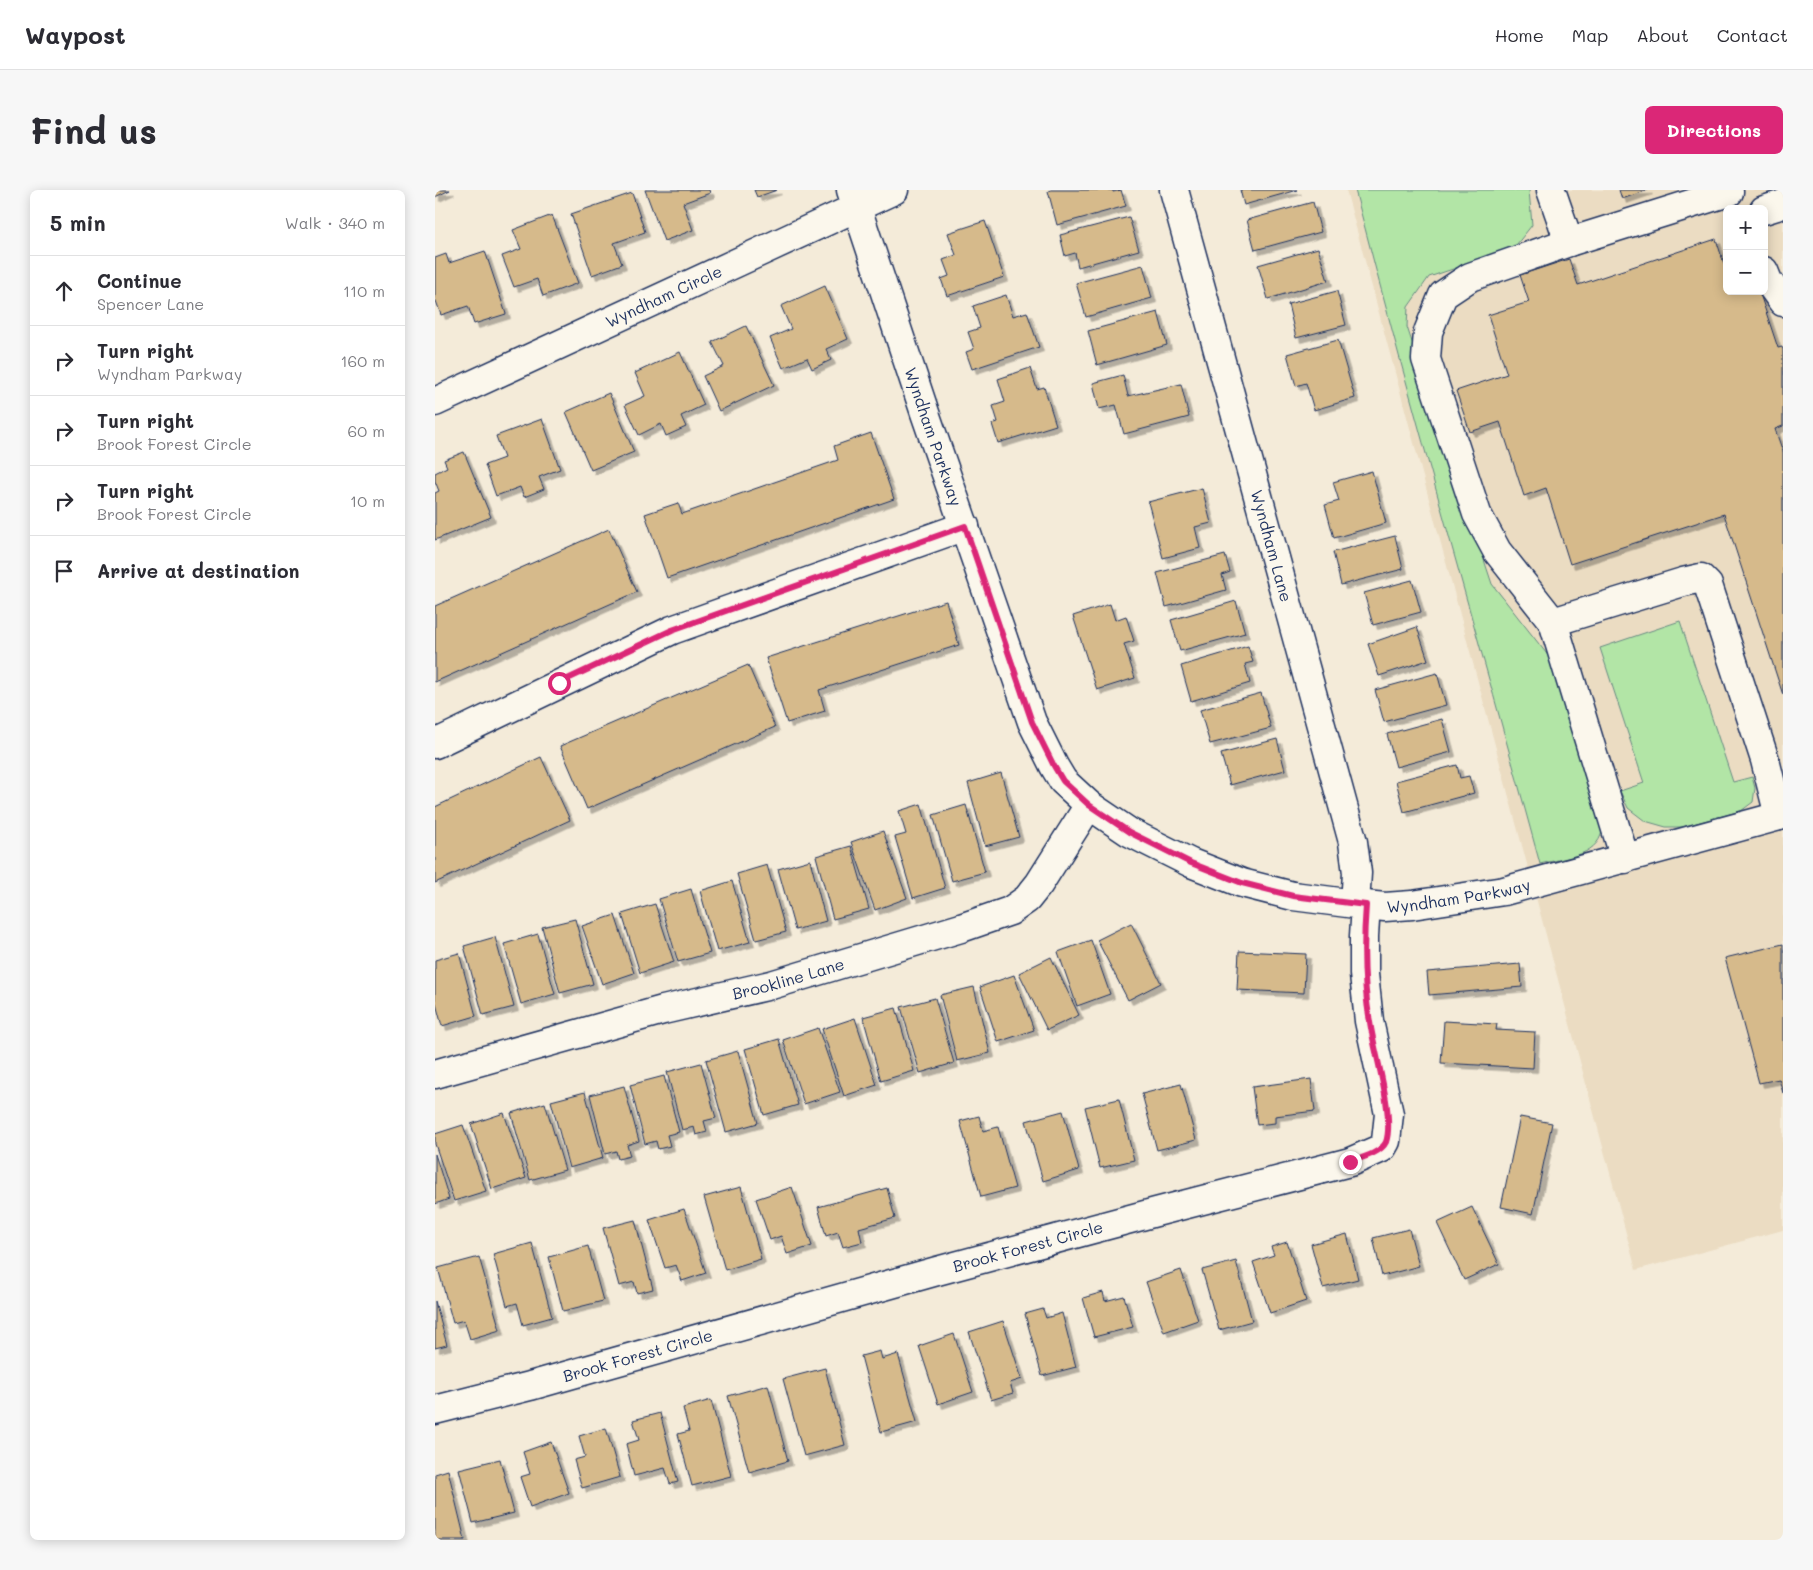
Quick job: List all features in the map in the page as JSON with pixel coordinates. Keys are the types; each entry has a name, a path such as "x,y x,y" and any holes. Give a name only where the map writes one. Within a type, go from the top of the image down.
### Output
{"street":[{"name":"Wyndham Circle","path":"435,402 854,199 894,190"},
{"name":"Wyndham Lane","path":"1174,190 1353,842 1360,904"},
{"path":"1551,190 1569,242"},
{"path":"1625,859 1553,622 1497,551 1477,514 1426,359 1428,332 1443,295 1470,277 1569,242 1730,197"},
{"name":"Wyndham Parkway","path":"854,199 1032,722 1063,781 1089,805 1129,832 1191,863 1242,883 1293,896 1385,907 1412,905 1504,891 1781,815"},
{"path":"1768,209 1783,204"},
{"path":"1768,281 1783,302"},
{"path":"435,744 672,630 965,526"},
{"path":"1553,622 1701,578 1708,584 1774,757 1781,815"},
{"name":"Brookline Lane","path":"435,1074 663,1010 771,985 961,928 1010,911 1027,899 1039,884 1089,805"},
{"name":"Brook Forest Circle","path":"435,1410 529,1386 985,1258 1350,1162 1382,1148 1386,1141 1389,1114 1369,1022 1360,904"}],"shaded area":[{"path":"1346,190 1783,190 1783,1230 1636,1270"}],"green space":[{"path":"1355,190 1529,190 1532,225 1513,249 1429,277 1408,307 1407,327 1492,584 1550,658 1603,824 1601,835 1596,843 1581,854 1540,864"},
{"path":"1680,621 1733,782 1752,777 1755,788 1753,802 1741,811 1682,827 1666,827 1645,821 1628,808 1620,791 1644,783 1600,648"}],"building":[{"path":"435,190 450,190 435,197"},
{"path":"645,190 709,190 710,193 683,203 693,230 664,241"},
{"path":"754,190 777,190 757,197"},
{"path":"1113,190 1113,192 1121,190 1126,206 1057,225 1048,191"},
{"path":"1240,190 1297,190 1244,205"},
{"path":"1619,190 1648,190 1622,199"},
{"path":"632,193 645,232 614,243 622,264 592,275 571,214"},
{"path":"1313,202 1321,232 1255,250 1247,220"},
{"path":"552,215 578,283 543,296 537,279 514,287 502,256 521,249 513,230"},
{"path":"1129,217 1139,250 1078,267 1075,253 1065,256 1060,235"},
{"path":"985,221 1004,277 947,296 941,279 949,276 943,260 956,255 948,233"},
{"path":"1716,239 1723,261 1723,295 1760,295 1778,348 1782,347 1783,350 1783,426 1775,429 1783,452 1783,695 1724,514 1570,564 1546,488 1524,496 1500,422 1470,432 1456,391 1507,374 1488,315 1529,302 1520,275 1569,259 1578,285"},
{"path":"1318,248 1328,281 1268,299 1258,265"},
{"path":"485,251 506,314 474,324 468,306 441,315 435,298 435,258 446,254 449,263"},
{"path":"1143,265 1152,298 1086,317 1076,283"},
{"path":"825,286 848,339 826,349 831,360 812,369 807,358 783,368 770,338 791,329 781,306"},
{"path":"1337,291 1346,325 1296,338 1288,304"},
{"path":"1006,295 1013,316 1027,312 1039,347 972,369 966,352 974,349 968,332 980,328 973,306"},
{"path":"1158,312 1167,345 1097,365 1088,331"},
{"path":"746,326 774,385 719,411 703,376 724,366 712,342"},
{"path":"1338,340 1355,398 1314,410 1306,383 1296,386 1287,354"},
{"path":"680,352 704,405 681,416 686,427 666,436 661,424 639,435 625,405 645,396 635,373"},
{"path":"1030,368 1037,389 1044,387 1056,425 998,443 992,424 998,422 993,406 1005,402 998,379"},
{"path":"1123,375 1128,396 1181,384 1189,417 1124,434 1116,405 1099,409 1093,383"},
{"path":"609,393 634,452 591,470 566,412"},
{"path":"542,419 560,469 539,477 544,489 524,497 520,487 496,496 485,465 504,458 496,436"},
{"path":"871,433 894,499 667,578 645,514 678,503 682,514 838,460 834,446"},
{"path":"464,452 491,517 435,540 435,493 439,491 435,481 435,473 447,467 444,460"},
{"path":"1372,471 1386,523 1334,538 1325,505 1339,501 1333,482"},
{"path":"1202,488 1211,523 1195,527 1200,548 1163,558 1148,502"},
{"path":"609,529 637,592 435,682 435,606"},
{"path":"1395,536 1403,569 1341,585 1333,552"},
{"path":"1225,555 1230,572 1222,575 1226,590 1166,607 1157,573"},
{"path":"1412,580 1421,612 1373,625 1364,593"},
{"path":"946,601 959,645 819,690 825,711 787,723 766,658"},
{"path":"1236,601 1245,633 1180,651 1171,620"},
{"path":"1110,604 1115,620 1126,616 1134,641 1124,644 1135,678 1097,690 1073,616"},
{"path":"1417,627 1428,660 1379,676 1368,644"},
{"path":"1248,646 1253,662 1245,664 1250,683 1191,701 1181,666"},
{"path":"748,665 775,727 587,809 560,746"},
{"path":"1437,673 1446,705 1384,722 1375,690"},
{"path":"1261,693 1271,728 1210,744 1200,710"},
{"path":"1442,719 1451,752 1396,767 1387,734"},
{"path":"1277,739 1285,770 1230,785 1221,754"},
{"path":"541,757 570,820 435,883 435,807"},
{"path":"1457,765 1460,778 1469,776 1474,793 1404,812 1396,781"},
{"path":"1001,773 1019,837 985,846 968,783"},
{"path":"921,804 945,888 913,898 895,837 906,834 899,811"},
{"path":"966,805 985,872 952,881 933,815"},
{"path":"883,831 907,898 875,910 851,842"},
{"path":"851,846 869,909 833,919 816,856"},
{"path":"810,860 826,921 795,930 778,869"},
{"path":"767,865 786,932 756,940 737,874"},
{"path":"732,881 750,942 717,951 700,891"},
{"path":"691,889 710,953 678,962 659,899"},
{"path":"655,904 674,962 640,973 622,914"},
{"path":"615,915 634,973 602,984 582,926"},
{"path":"575,919 593,984 560,993 542,927"},
{"path":"1131,923 1161,983 1128,1000 1097,940"},
{"path":"538,934 555,994 521,1004 504,944"},
{"path":"495,937 514,1007 483,1015 464,946"},
{"path":"1091,940 1110,994 1077,1006 1058,952"},
{"path":"1783,944 1783,1093 1779,1079 1759,1083 1725,958"},
{"path":"1239,951 1306,954 1304,993 1237,990"},
{"path":"459,953 476,1016 442,1026 435,1000 435,960"},
{"path":"1051,957 1079,1015 1047,1030 1019,973"},
{"path":"1520,964 1522,987 1429,995 1427,972"},
{"path":"1014,975 1034,1030 998,1042 980,987"},
{"path":"974,987 990,1053 957,1061 940,995"},
{"path":"935,998 954,1063 920,1073 901,1007"},
{"path":"896,1008 914,1071 881,1081 863,1017"},
{"path":"855,1018 877,1085 844,1096 822,1029"},
{"path":"1444,1021 1497,1024 1496,1030 1535,1032 1533,1068 1441,1063"},
{"path":"818,1028 840,1092 804,1104 783,1040"},
{"path":"779,1039 798,1105 764,1115 745,1049"},
{"path":"738,1051 758,1123 726,1132 706,1060"},
{"path":"701,1063 716,1118 704,1121 707,1132 696,1135 694,1127 682,1130 667,1072"},
{"path":"664,1076 679,1132 667,1135 670,1146 658,1149 656,1141 645,1144 630,1085"},
{"path":"1311,1079 1315,1111 1275,1116 1275,1123 1257,1125 1252,1087"},
{"path":"1181,1084 1196,1140 1157,1150 1142,1094"},
{"path":"624,1086 639,1141 627,1145 630,1156 618,1159 616,1151 605,1154 590,1095"},
{"path":"585,1092 603,1158 569,1168 551,1101"},
{"path":"1119,1099 1134,1160 1100,1168 1085,1107"},
{"path":"545,1103 565,1170 530,1180 511,1113"},
{"path":"1063,1111 1079,1170 1043,1181 1026,1121"},
{"path":"504,1113 526,1178 492,1189 471,1124"},
{"path":"979,1116 983,1131 998,1127 1015,1188 981,1197 960,1121"},
{"path":"1520,1117 1552,1123 1533,1214 1501,1207"},
{"path":"463,1125 486,1191 454,1201 435,1144 435,1134"},
{"path":"435,1154 449,1199 435,1204"},
{"path":"741,1187 761,1259 725,1270 704,1197"},
{"path":"792,1187 812,1246 787,1254 781,1236 770,1240 756,1199"},
{"path":"887,1188 895,1218 859,1228 862,1242 843,1247 838,1232 826,1236 818,1207"},
{"path":"1472,1207 1499,1264 1464,1280 1437,1223"},
{"path":"684,1209 706,1273 682,1281 676,1265 665,1268 649,1220"},
{"path":"635,1220 653,1289 637,1293 634,1282 619,1286 603,1228"},
{"path":"1409,1229 1419,1266 1382,1276 1373,1238"},
{"path":"1347,1234 1358,1279 1323,1288 1311,1244"},
{"path":"1287,1242 1306,1301 1270,1313 1253,1262 1274,1255 1271,1247"},
{"path":"532,1243 552,1317 523,1325 517,1303 507,1306 493,1254"},
{"path":"588,1246 603,1301 563,1311 549,1257"},
{"path":"479,1257 500,1330 470,1339 464,1320 453,1323 438,1268"},
{"path":"1236,1261 1252,1321 1219,1330 1202,1270"},
{"path":"1181,1270 1198,1320 1164,1332 1146,1282"},
{"path":"1103,1292 1105,1301 1124,1296 1133,1327 1094,1337 1083,1298"},
{"path":"435,1301 447,1345 435,1348"},
{"path":"1043,1309 1046,1318 1062,1313 1076,1367 1042,1376 1025,1314"},
{"path":"1003,1321 1022,1379 1010,1383 1013,1393 991,1400 969,1332"},
{"path":"954,1334 973,1392 938,1404 919,1346"},
{"path":"880,1351 882,1359 898,1354 917,1422 881,1432 861,1356"},
{"path":"825,1368 845,1445 804,1456 783,1379"},
{"path":"768,1385 788,1461 749,1472 728,1396"},
{"path":"711,1400 731,1476 692,1486 678,1434 689,1431 683,1408"},
{"path":"660,1413 678,1482 670,1484 665,1468 634,1476 626,1444 639,1440 633,1420"},
{"path":"606,1428 620,1477 582,1488 574,1460 585,1457 579,1436"},
{"path":"551,1442 569,1493 530,1507 520,1477 530,1474 523,1452"},
{"path":"500,1459 514,1513 473,1523 459,1469"},
{"path":"448,1470 465,1540 435,1540 435,1474"}],"route":[{"path":"559,683 672,630 965,526 1032,722 1063,781 1089,805 1129,832 1191,863 1242,883 1293,896 1366,905 1363,936 1364,974 1369,1022 1389,1114 1386,1141 1382,1148 1350,1162"}]}
